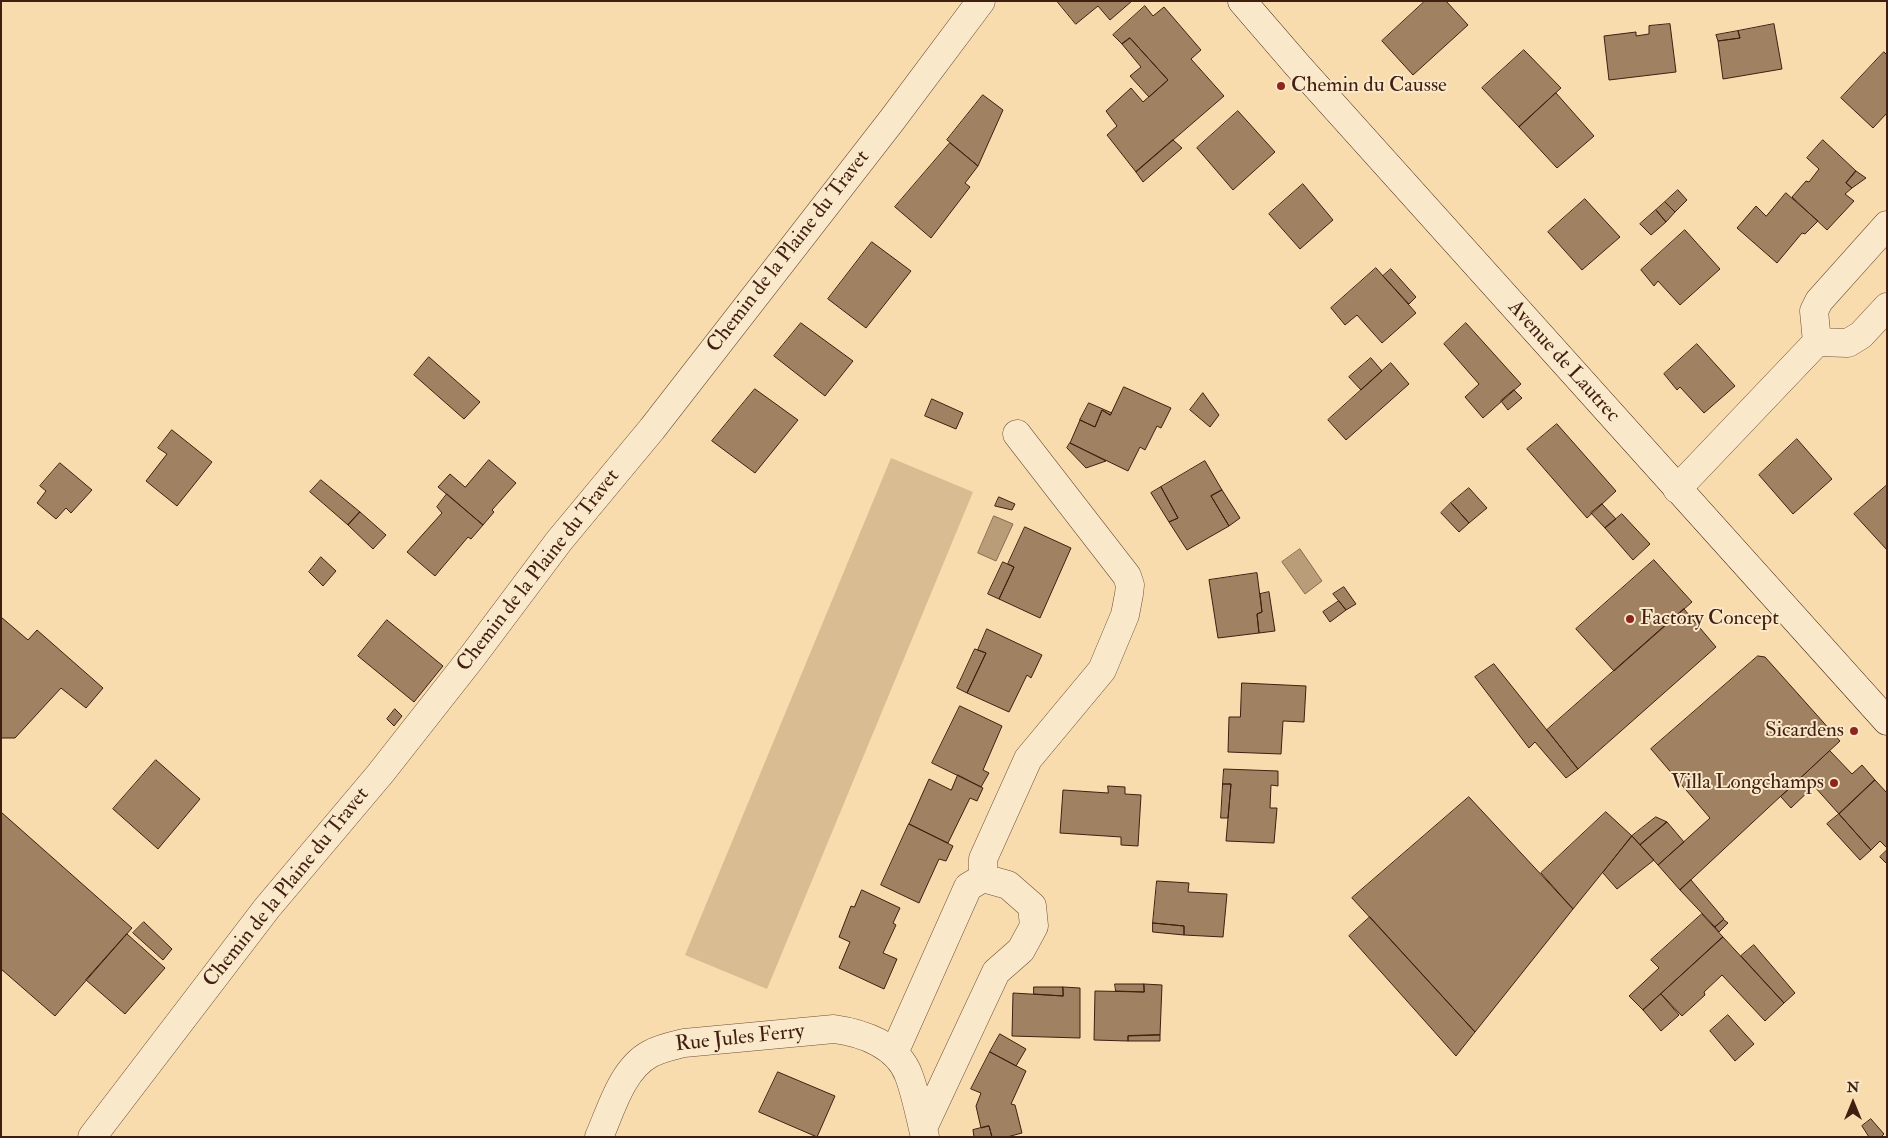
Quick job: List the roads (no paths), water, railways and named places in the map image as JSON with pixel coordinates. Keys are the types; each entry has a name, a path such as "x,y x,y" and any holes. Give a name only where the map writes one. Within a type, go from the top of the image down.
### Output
{"street":[{"name":"Chemin de la Plaine du Travet","path":"92,1137 268,908 380,774 472,657 559,541 652,429 892,120 981,1"},
{"name":"Avenue de Lautrec","path":"1242,1 1304,74 1887,721"},
{"path":"1817,342 1814,311 1819,301 1887,225"},
{"path":"1677,489 1817,342 1848,343 1861,336 1887,307"},
{"path":"983,878 983,859 1028,759 1102,670 1125,616 1130,585 1127,576 1018,434"},
{"path":"983,878 1008,885 1032,906 1034,926 1021,950 996,972 924,1132 909,1075 894,1052 968,887 983,878"},
{"name":"Rue Jules Ferry","path":"599,1137 626,1078 648,1055 664,1048 684,1043 834,1029 852,1031 869,1037 894,1052"}],"place":[{"name":"Chemin du Causse","path":"1281,86"},
{"name":"Factory Concept","path":"1630,619"},
{"name":"Sicardens","path":"1854,731"},
{"name":"Villa Longchamps","path":"1834,783"}]}
